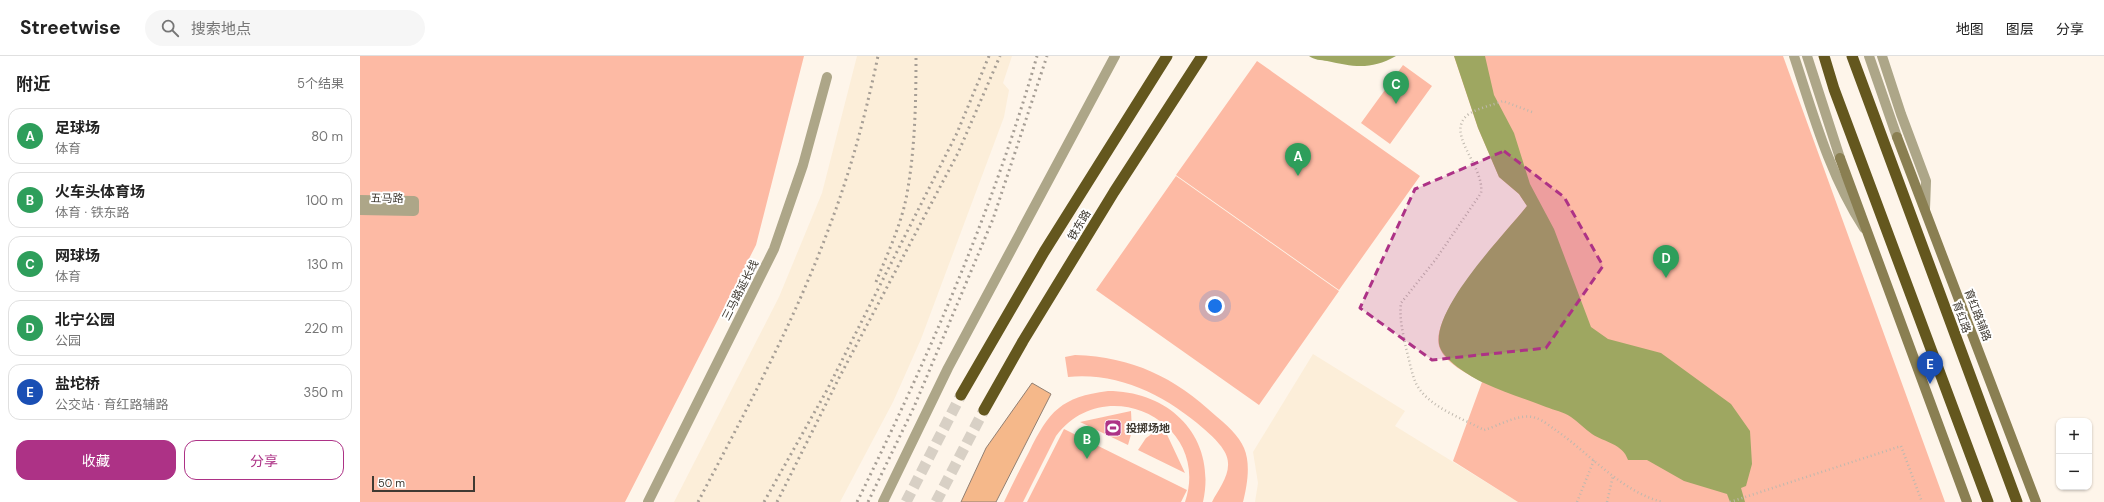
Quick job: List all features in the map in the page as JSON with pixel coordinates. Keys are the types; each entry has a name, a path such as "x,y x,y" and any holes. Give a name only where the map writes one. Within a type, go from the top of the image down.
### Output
{"highway":[{"name":"铁东路","path":"961,395 1044,252 1167,56"},
{"name":"铁东路","path":"984,410 1023,342 1114,192 1166,114 1202,56"},
{"path":"1824,56 1857,151 1988,502"},
{"name":"育红路","path":"1852,56 2017,502"}],"main road":[{"name":"育红路辅路","path":"1897,137 2036,502"},
{"path":"1840,158 1967,502"}],"street":[{"path":"883,502 948,368 1115,56"},
{"path":"1794,56 1826,151 1850,207 1868,235"},
{"path":"1806,56 1840,158"},
{"path":"1869,56 1897,137"},
{"path":"1882,56 1901,114 1926,181 1925,209"},
{"name":"三马路延长线","path":"648,502 774,249 803,165 827,77"},
{"name":"五马路","path":"360,200 414,206 360,210"}],"path":[{"path":"1532,112 1504,101 1470,114 1464,119 1459,132 1478,172 1482,186 1480,192 1436,259 1401,303 1400,312 1402,327 1415,382 1422,393 1436,405 1484,430 1517,418 1536,418 1594,460 1613,476 1651,499 1662,502"},
{"path":"1730,502 1750,494 1901,446 1922,502"},
{"path":"1577,502 1594,460"},
{"path":"1607,502 1613,476"}],"highlighted area":[{"path":"1504,151 1564,197 1603,266 1546,348 1432,360 1360,308 1415,189"}],"shaded area":[{"path":"360,56 804,56 756,245 625,502 360,502"},
{"path":"857,56 1012,56 1003,83 1009,90 1004,117 921,339 893,402 840,502 674,502 779,297 822,193"},
{"path":"1309,56 1396,56 1378,64 1354,66 1318,60"},
{"path":"1454,56 1783,56 1945,502 1518,502 1453,461 1482,382 1464,372 1446,358 1439,346 1439,332 1446,314 1457,294 1472,273 1527,206 1519,194 1499,177 1478,128"},
{"path":"1454,56 1485,56 1494,95 1514,133 1530,184 1554,229 1591,327 1608,339 1661,353 1731,404 1750,431 1752,464 1746,486 1741,488 1745,502 1730,502 1727,494 1684,481 1647,460 1628,460 1626,455 1618,447 1592,434 1568,415 1478,380 1457,367 1441,350 1439,344 1440,328 1447,311 1458,292 1487,253 1527,206 1519,194 1499,177 1478,128"},
{"path":"1257,61 1420,176 1339,290 1176,175"},
{"path":"1403,65 1432,86 1390,144 1361,123"},
{"path":"1176,176 1339,291 1259,405 1096,290"},
{"path":"1313,354 1405,411 1395,426 1518,502 1255,502 1258,483 1253,452"},
{"path":"1075,355 1116,360 1152,372 1184,390 1232,430 1239,439 1246,454 1248,475 1243,502 1212,502 1223,483 1227,473 1228,463 1226,453 1216,440 1204,429 1174,406 1141,389 1106,378 1087,376 1068,377 1065,357"},
{"path":"1108,391 1131,393 1151,399 1169,409 1184,422 1196,439 1203,458 1206,479 1203,502 1185,502 1189,473 1183,449 1169,429 1149,414 1125,407 1101,407 1077,417 1056,436 1023,502 1004,502 1036,438 1050,416 1058,408 1079,397"},
{"name":"投掷场地","path":"1131,411 1132,431 1128,445 1080,422"},
{"name":"投掷场地","path":"1163,426 1185,473 1138,450 1146,438"},
{"path":"1064,429 1187,490 1181,502 1027,502"}],"building":[{"path":"1032,383 1051,394 996,502 961,502 986,448"}],"tunnel":[{"path":"906,502 961,395"},
{"path":"936,502 984,410"}],"railway":[{"path":"698,502 768,366 816,261 838,204 851,162 863,120 878,56"},
{"path":"876,282 897,230 906,199 914,128 916,56"},
{"path":"764,502 827,390 957,133 989,56"},
{"path":"777,502 840,376 958,153 1000,56"},
{"path":"857,502 909,393 957,283 1000,170 1020,113 1037,56"},
{"path":"868,502 914,407 993,219 1047,56"}],"place":[{"name":"网球场","path":"1396,104"},
{"name":"足球场","path":"1298,176"},
{"name":"北宁公园","path":"1666,278"},
{"name":"盐坨桥","path":"1930,384"},
{"name":"投掷场地","path":"1113,428"},
{"name":"火车头体育场","path":"1087,459"}]}
